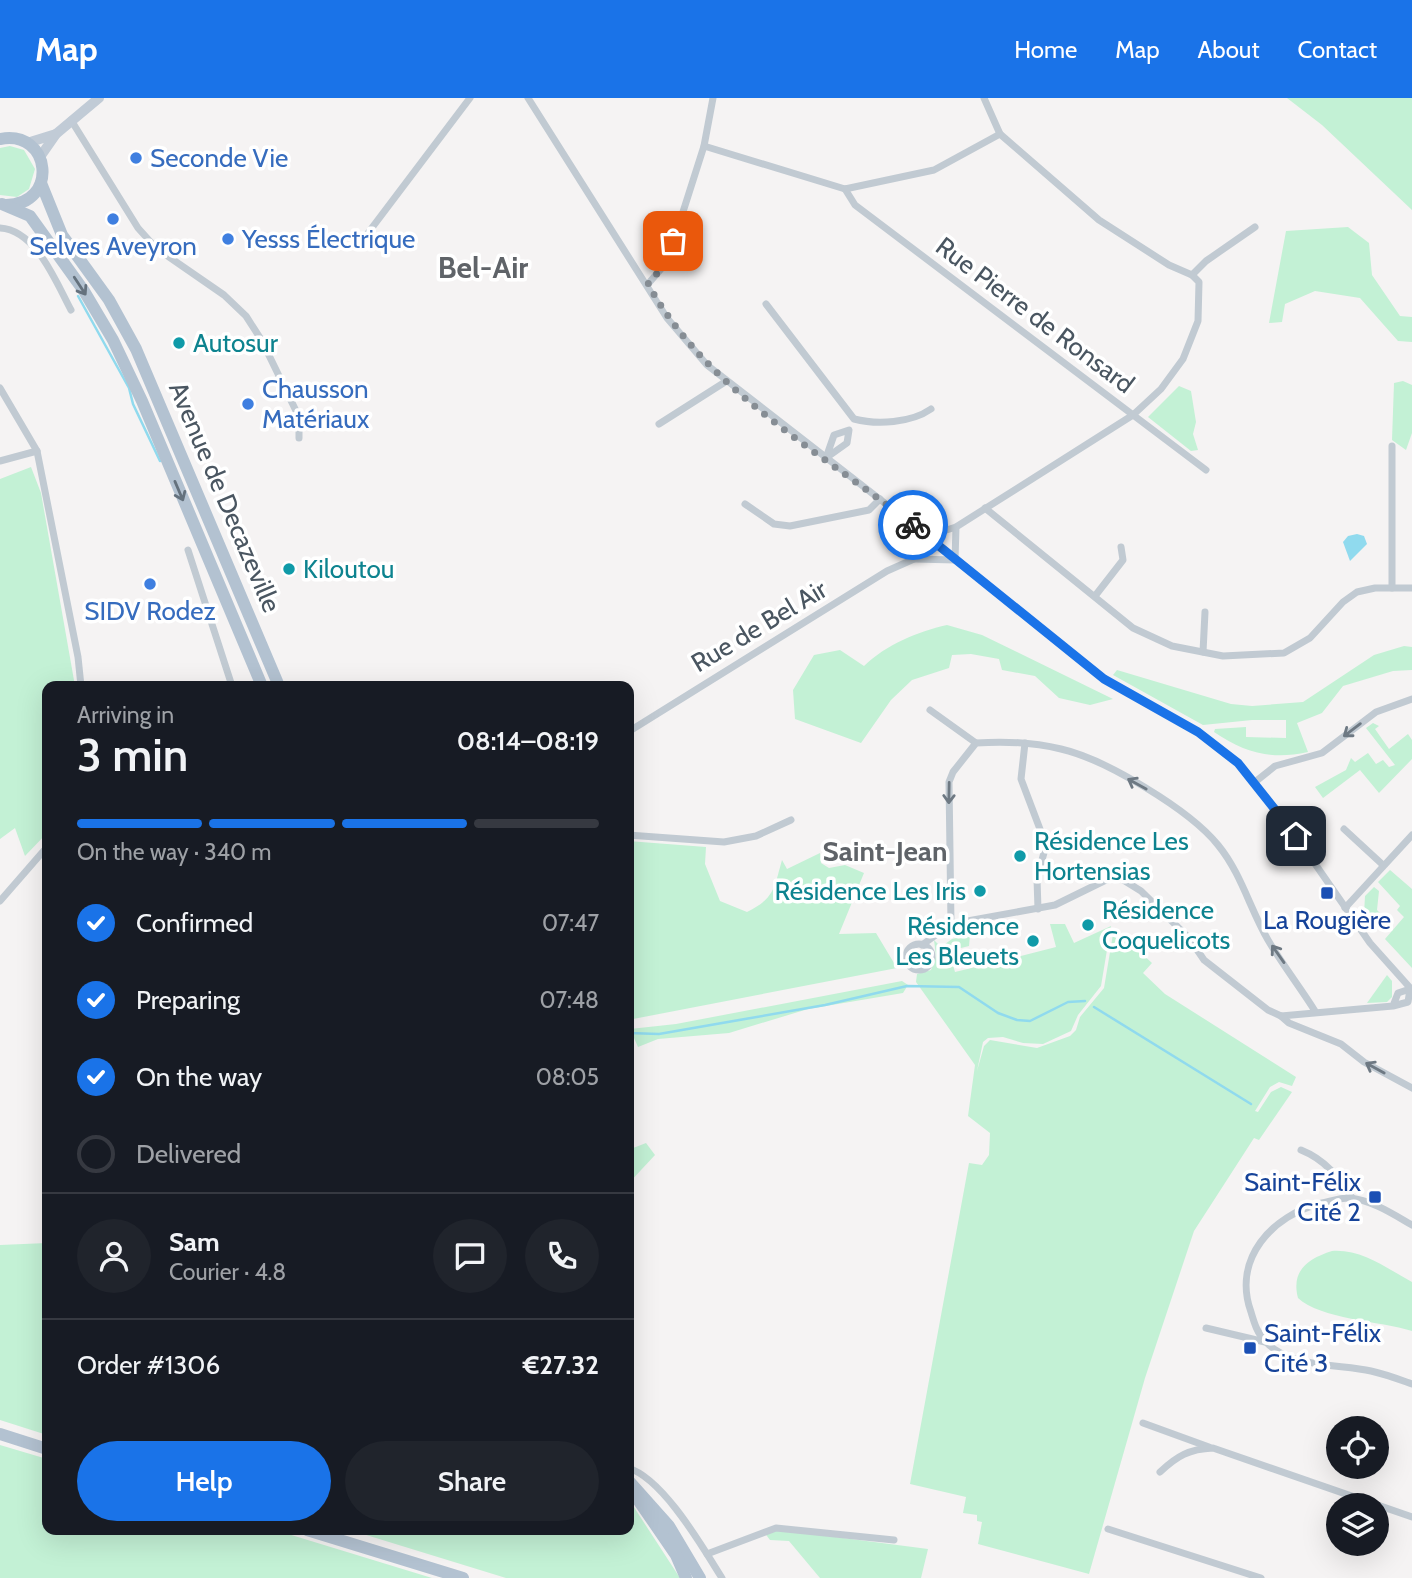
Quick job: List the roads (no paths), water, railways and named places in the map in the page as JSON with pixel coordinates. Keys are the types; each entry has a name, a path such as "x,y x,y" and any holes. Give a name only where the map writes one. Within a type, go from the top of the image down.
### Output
{"main road":[{"path":"2,137 27,143 40,157"},
{"name":"Avenue de Decazeville","path":"40,157 43,170 41,183 62,235 109,300 136,349 277,681"},
{"path":"1,204 25,201 41,183"},
{"name":"Avenue de Decazeville","path":"1,204 30,216 84,291 113,340 142,401 260,681"},
{"path":"0,1434 42,1447"},
{"path":"634,1487 670,1526 700,1578"},
{"path":"634,1494 676,1555 686,1578"},
{"path":"323,1535 463,1578"}],"street":[{"path":"40,157 56,134 99,98"},
{"path":"369,233 470,98"},
{"path":"528,98 667,318 690,348 725,382 880,499 1104,679 1198,732 1238,763 1255,782 1370,943 1411,989 1408,1002 1394,1006 1281,1016"},
{"path":"648,284 667,262 704,146 713,98"},
{"path":"931,539 934,534 956,527 1133,415 1161,389 1183,359 1198,321 1199,282 1192,275 1169,265 1099,220 1000,134 984,98"},
{"path":"71,120 138,228 156,248 224,295 246,316 262,341 299,417 299,438"},
{"path":"27,143 56,134"},
{"path":"704,146 845,189 934,170 1000,134"},
{"name":"Rue Pierre de Ronsard","path":"845,189 855,205 1206,470"},
{"path":"1192,275 1206,261 1255,227"},
{"path":"0,228 11,229 29,240 71,310"},
{"path":"766,304 853,419 873,422 919,418 930,409"},
{"path":"659,424 725,382"},
{"path":"0,388 37,451 80,681"},
{"path":"826,458 847,443 853,419"},
{"path":"826,458 834,435 849,430"},
{"path":"1392,446 1392,588"},
{"path":"0,461 37,451"},
{"path":"745,503 774,524 790,526 869,510 880,499"},
{"path":"985,508 1133,628 1172,646 1223,656 1284,653 1310,638 1343,602 1357,592 1412,588"},
{"path":"956,527 956,560"},
{"name":"Rue de Bel Air","path":"914,559 931,539"},
{"path":"1095,596 1123,560 1121,547"},
{"path":"188,550 230,681"},
{"name":"Rue de Bel Air","path":"634,728 887,571 914,559 956,560"},
{"path":"1203,652 1205,612"},
{"path":"1255,782 1275,766 1322,753 1376,712 1412,699"},
{"path":"930,710 976,743 1002,741 1063,749 1133,781 1188,815 1219,845 1242,884 1268,940 1315,1011"},
{"path":"951,924 949,782 953,772 976,743"},
{"path":"1025,743 1021,779 1046,845 1037,879 1038,909"},
{"path":"634,835 724,842 756,836 791,820"},
{"path":"1344,829 1383,865"},
{"path":"1345,908 1412,835"},
{"path":"0,901 42,853"},
{"path":"922,945 951,924 1055,905 1106,880 1120,878 1141,891 1189,938 1204,960 1289,1023 1341,1044 1364,1062 1412,1088"},
{"path":"1301,1150 1318,1157 1338,1176 1353,1199"},
{"path":"1265,1342 1249,1307 1246,1284 1255,1248 1266,1233 1284,1217 1310,1206 1353,1199 1382,1208 1412,1225"},
{"path":"1206,1328 1265,1342 1284,1354 1307,1361 1373,1371 1412,1384"},
{"path":"1143,1423 1412,1517"},
{"path":"1160,1472 1175,1457 1192,1449 1213,1448"},
{"path":"634,1472 663,1494 687,1522 722,1578"},
{"path":"706,1554 776,1528 894,1540"},
{"path":"1108,1529 1261,1578"}],"water":[{"path":"1348,536 1364,536 1367,544 1350,561 1343,542"}],"waterway":[{"path":"78,296 129,388 133,404 160,461"},
{"path":"634,1033 659,1034 825,1005 907,986 959,987 998,1013 1017,1020 1030,1021 1068,1002 1085,1001"},
{"path":"1094,1007 1251,1104"}],"place":[{"name":"Seconde Vie","path":"136,158"},
{"name":"Selves Aveyron","path":"113,219"},
{"name":"Yesss Électrique","path":"228,239"},
{"name":"Autosur","path":"179,343"},
{"name":"Chausson Matériaux","path":"248,404"},
{"name":"Kiloutou","path":"289,569"},
{"name":"SIDV Rodez","path":"150,584"},
{"name":"Résidence Les Hortensias","path":"1020,856"},
{"name":"Résidence Les Iris","path":"980,891"},
{"name":"La Rougière","path":"1327,893"},
{"name":"Résidence Coquelicots","path":"1088,925"},
{"name":"Résidence Les Bleuets","path":"1033,941"},
{"name":"Saint-Félix Cité 2","path":"1375,1197"},
{"name":"Saint-Félix Cité 3","path":"1250,1348"}],"district":[{"name":"Bel-Air","path":"483,268"},
{"name":"Saint-Jean","path":"885,851"}]}
